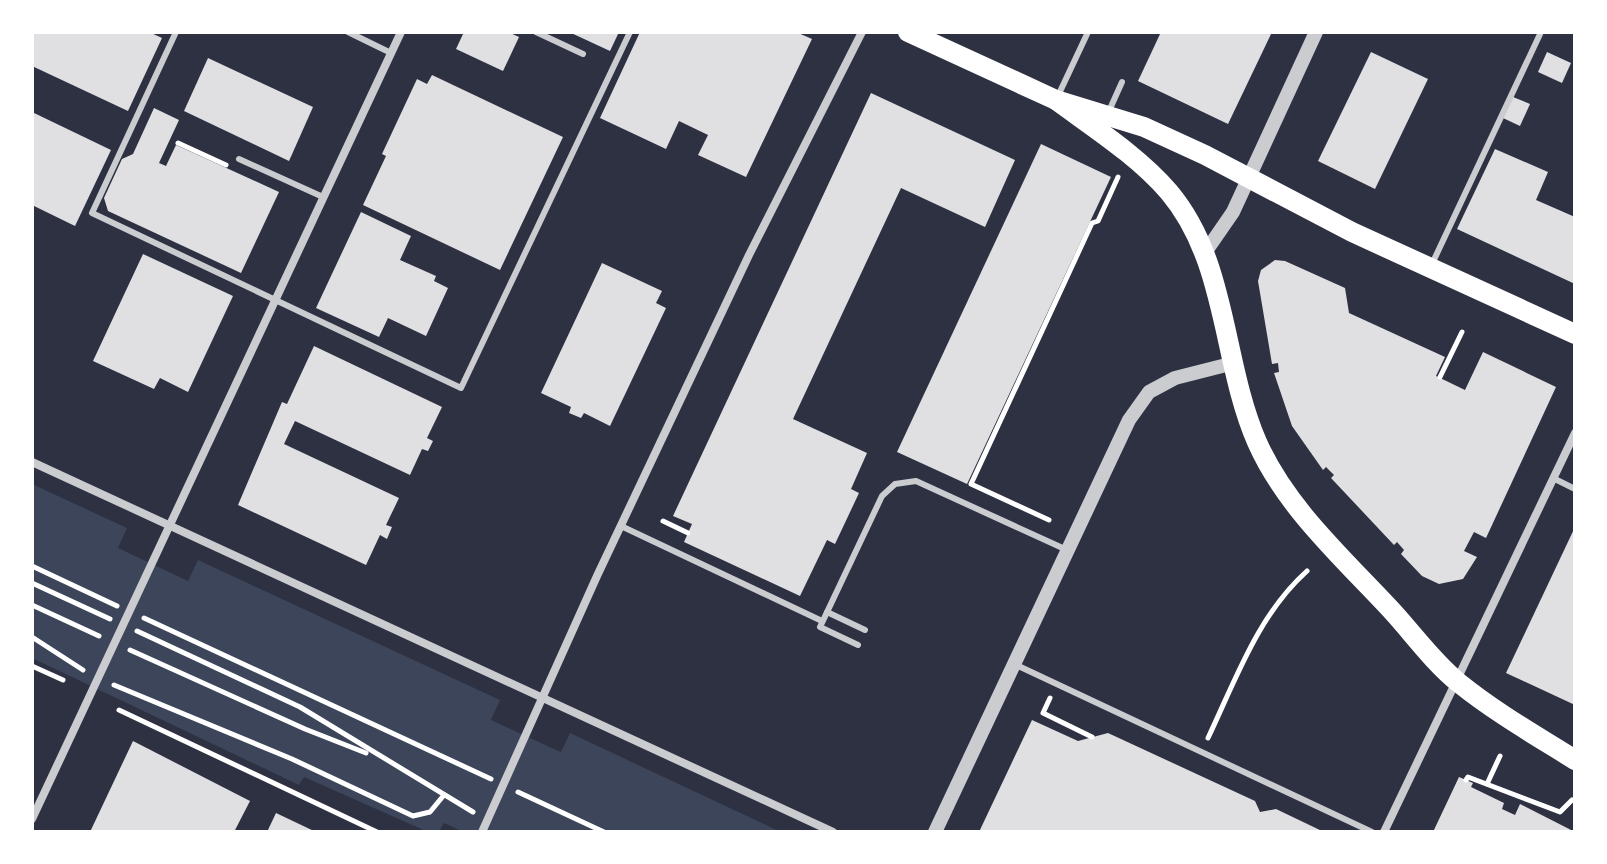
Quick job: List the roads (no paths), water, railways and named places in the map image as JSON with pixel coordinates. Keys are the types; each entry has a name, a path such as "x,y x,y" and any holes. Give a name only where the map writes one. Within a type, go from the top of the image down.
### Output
{"main road":[{"path":"908,32 1056,100 1144,127 1430,268 1575,334"},
{"path":"1056,100 1129,155 1169,192 1204,254 1257,442 1276,478 1318,532 1455,680 1489,706 1575,760"}],"street":[{"path":"32,819 401,32"},
{"path":"482,832 749,255 862,32"},
{"path":"1204,254 1233,212 1316,32"},
{"path":"935,832 1129,420 1149,392 1175,378 1234,363"},
{"path":"1384,832 1574,439"},
{"path":"32,462 833,832"}],"lane":[{"path":"176,32 92,213 461,388 630,32"},
{"path":"348,32 391,53"},
{"path":"536,32 583,54"},
{"path":"1056,100 1088,32"},
{"path":"1430,268 1541,32"},
{"path":"1107,116 1122,82"},
{"path":"239,159 323,197"},
{"path":"1553,478 1575,489"},
{"path":"821,624 882,496 895,484 916,481 1067,550"},
{"path":"621,526 858,645"},
{"path":"827,612 865,630"},
{"path":"1014,664 1372,832"}]}
